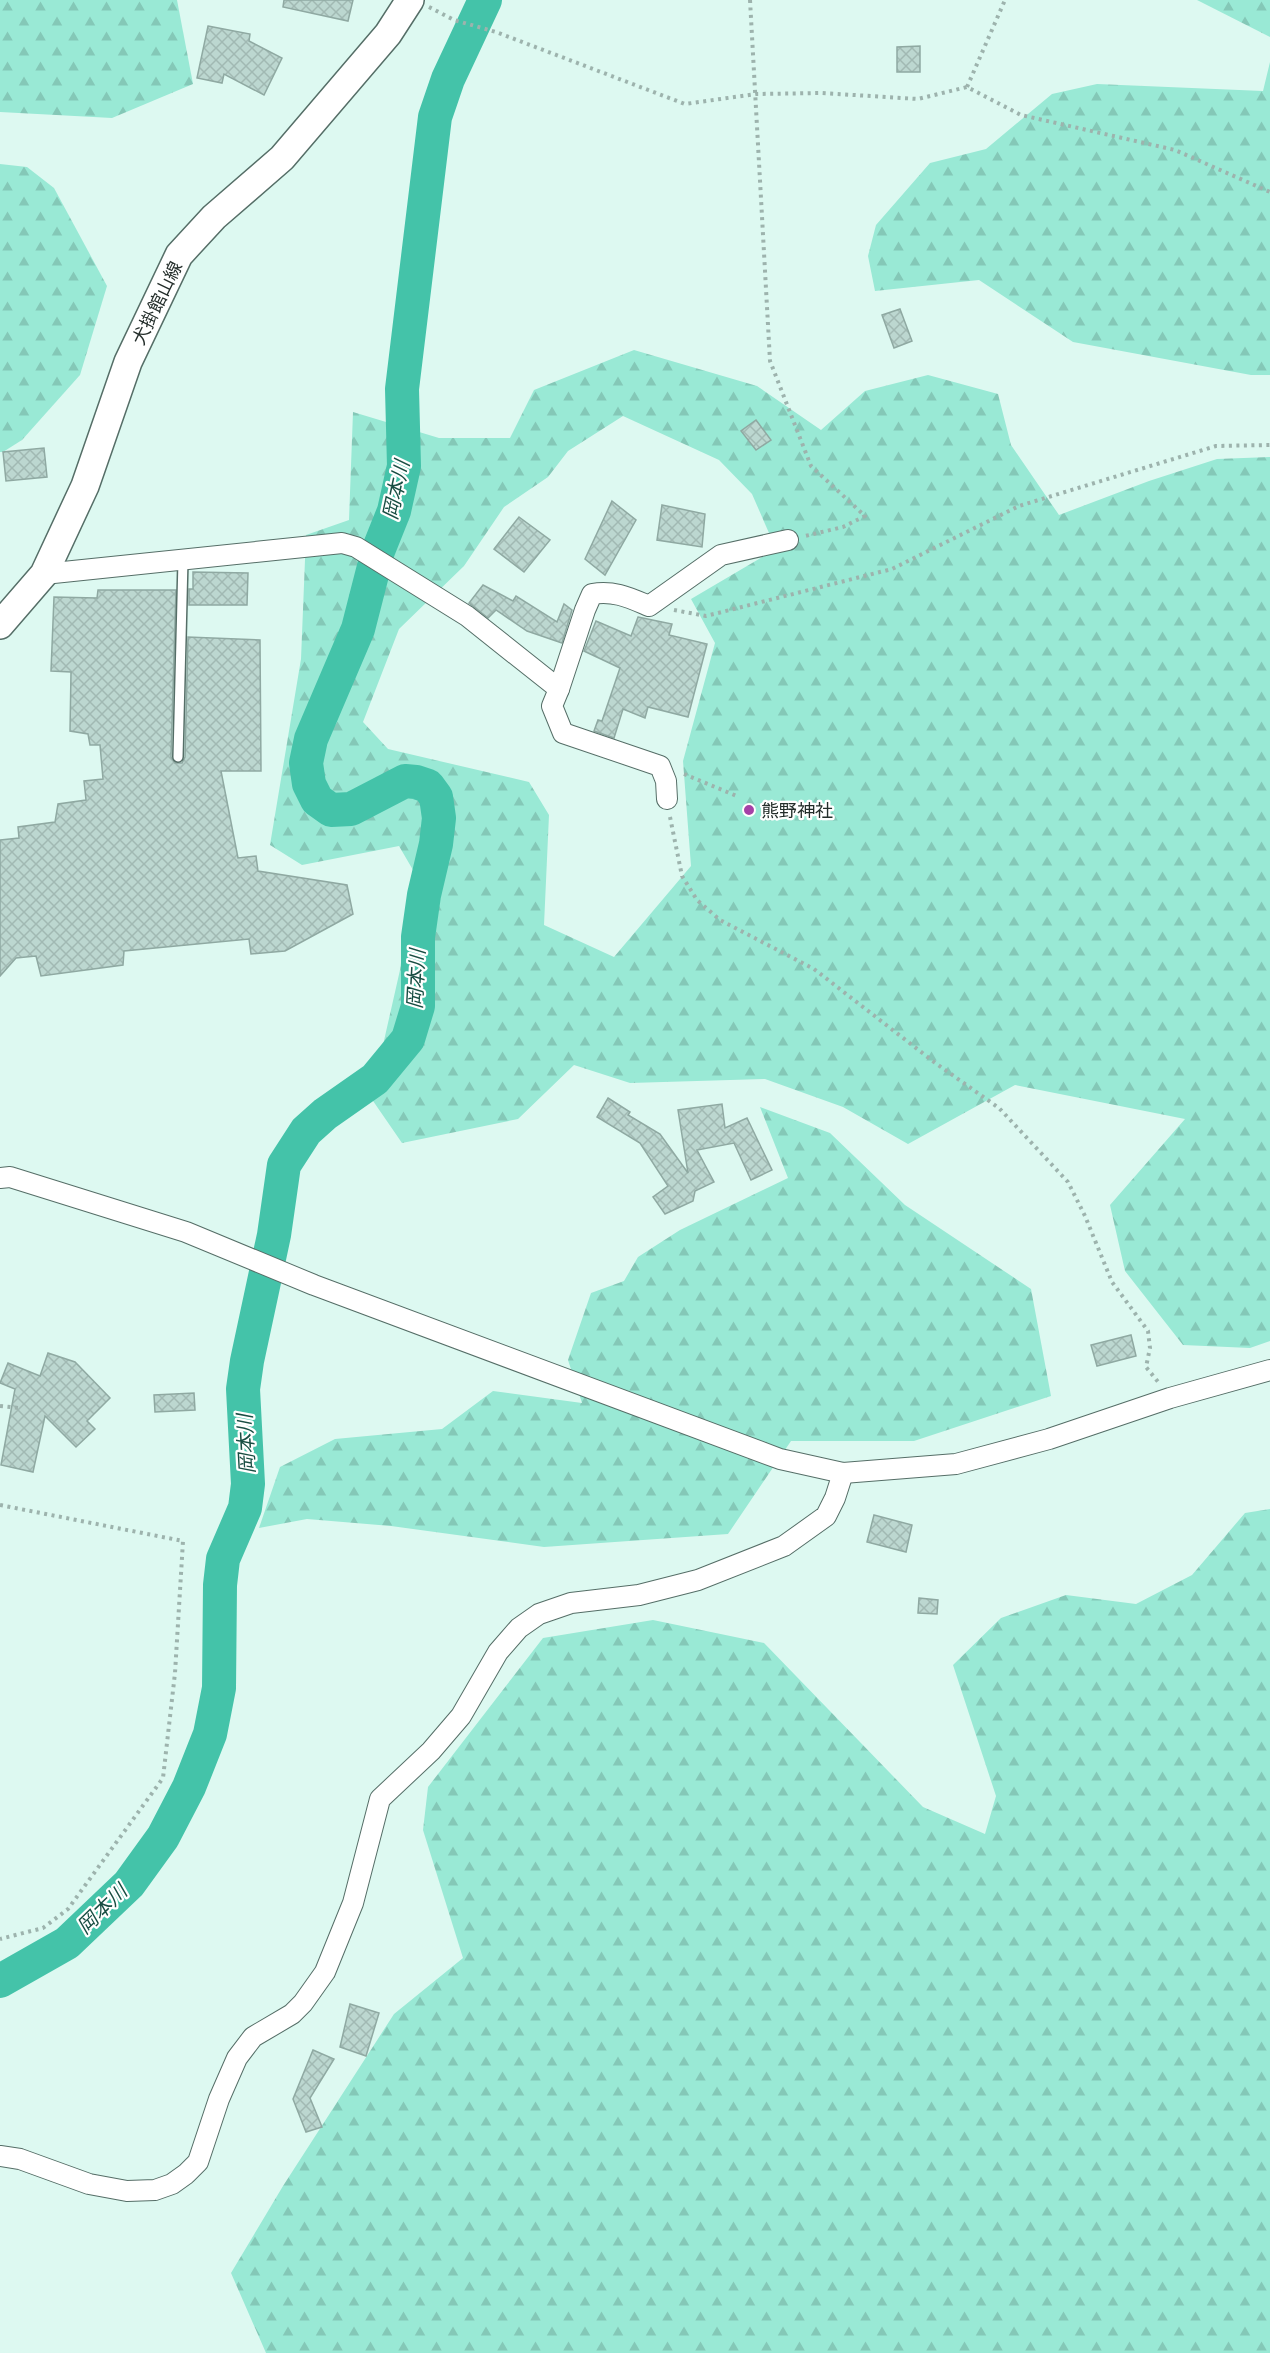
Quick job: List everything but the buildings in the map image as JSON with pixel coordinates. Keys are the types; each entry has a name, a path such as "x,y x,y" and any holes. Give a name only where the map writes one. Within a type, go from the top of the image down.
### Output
{"main road":[{"name":"犬掛館山線","path":"0,626 44,574 85,486 128,362 180,255 214,217 282,158 417,2"}],"street":[{"path":"667,799 666,781 660,766 563,733 552,706 592,594 605,592 623,595 649,606 721,555 788,540"},
{"path":"44,574 342,543 356,547 467,616 559,689"},
{"path":"0,1178 10,1177 186,1232 314,1285 780,1459 843,1473 956,1464 1049,1439 1170,1398 1270,1370"},
{"path":"0,2156 20,2159 88,2184 127,2191 155,2190 171,2184 186,2174 198,2162 219,2099 237,2058 253,2037 292,2014 303,2003 325,1972 353,1903 380,1798 431,1751 461,1716 498,1652 519,1628 539,1614 571,1603 639,1595 698,1580 784,1546 826,1516 843,1473"}],"lane":[{"path":"178,757 183,560"}],"path":[{"path":"750,0 770,361 811,466 865,516 843,527 788,540"},
{"path":"967,87 1005,0"},
{"path":"417,2 454,20 496,32 685,104 756,94 822,93 918,99 967,87 1021,116 1175,150 1270,192"},
{"path":"649,606 706,616 892,569 1019,506 1216,446 1270,445"},
{"path":"679,772 739,796"},
{"path":"667,799 682,876 697,900 720,920 814,969 934,1062 999,1108 1068,1182 1085,1216 1112,1282 1148,1331 1150,1348 1146,1367 1170,1398"},
{"path":"0,1406 19,1408"},
{"path":"0,1505 183,1541 175,1673 163,1778 68,1909 43,1928 0,1939"}],"green space":[{"path":"0,0 177,0 193,84 112,118 0,112"},
{"path":"1197,0 1270,0 1270,37"},
{"path":"1270,62 1270,375 1251,375 1073,342 979,280 875,291 868,256 876,225 930,163 986,149 1052,94 1097,84 1263,91"},
{"path":"0,164 27,167 54,188 107,286 80,375 22,440 3,452 0,452"},
{"path":"634,350 757,386 821,430 865,391 928,375 998,394 1011,445 1059,515 1149,481 1217,459 1270,457 1270,1341 1250,1348 1183,1345 1125,1271 1110,1205 1185,1119 1015,1085 908,1144 843,1107 765,1079 630,1083 574,1065 518,1119 402,1143 371,1098 400,970 413,870 399,846 302,865 270,845 301,659 306,535 349,520 353,412 439,438 510,438 534,390","holes":["623,416 719,460 752,494 776,549 691,599 715,643 683,761 691,866 614,957 544,925 549,815 529,782 388,749 363,722 399,629 464,566 504,507 548,477 568,451"]},
{"path":"760,1107 830,1133 905,1205 1031,1289 1051,1396 914,1441 791,1441 728,1534 544,1547 391,1526 307,1519 259,1528 280,1467 335,1439 442,1429 493,1391 582,1403 568,1360 591,1293 624,1281 638,1257 680,1230 788,1178"},
{"path":"1270,1509 1270,2353 266,2353 231,2273 283,2186 394,2014 463,1958 423,1830 428,1787 543,1638 653,1620 764,1643 923,1807 985,1834 996,1796 953,1665 1001,1618 1066,1595 1136,1604 1192,1575 1245,1513"}],"waterway":[{"name":"岡本川","path":"0,1981 67,1943 129,1884 163,1837 189,1787 210,1734 219,1688 220,1585 223,1559 245,1508 248,1484 243,1389 274,1235 284,1165 306,1131 325,1114 375,1079 408,1039 418,1006 418,937 424,895 436,844 439,818 436,797 428,786 405,781 351,809 331,810 317,800 309,784 306,763 311,739 358,629 378,551 394,511 404,466 402,389 435,117 448,79 485,0"}],"place":[{"name":"熊野神社","path":"749,810"}]}
